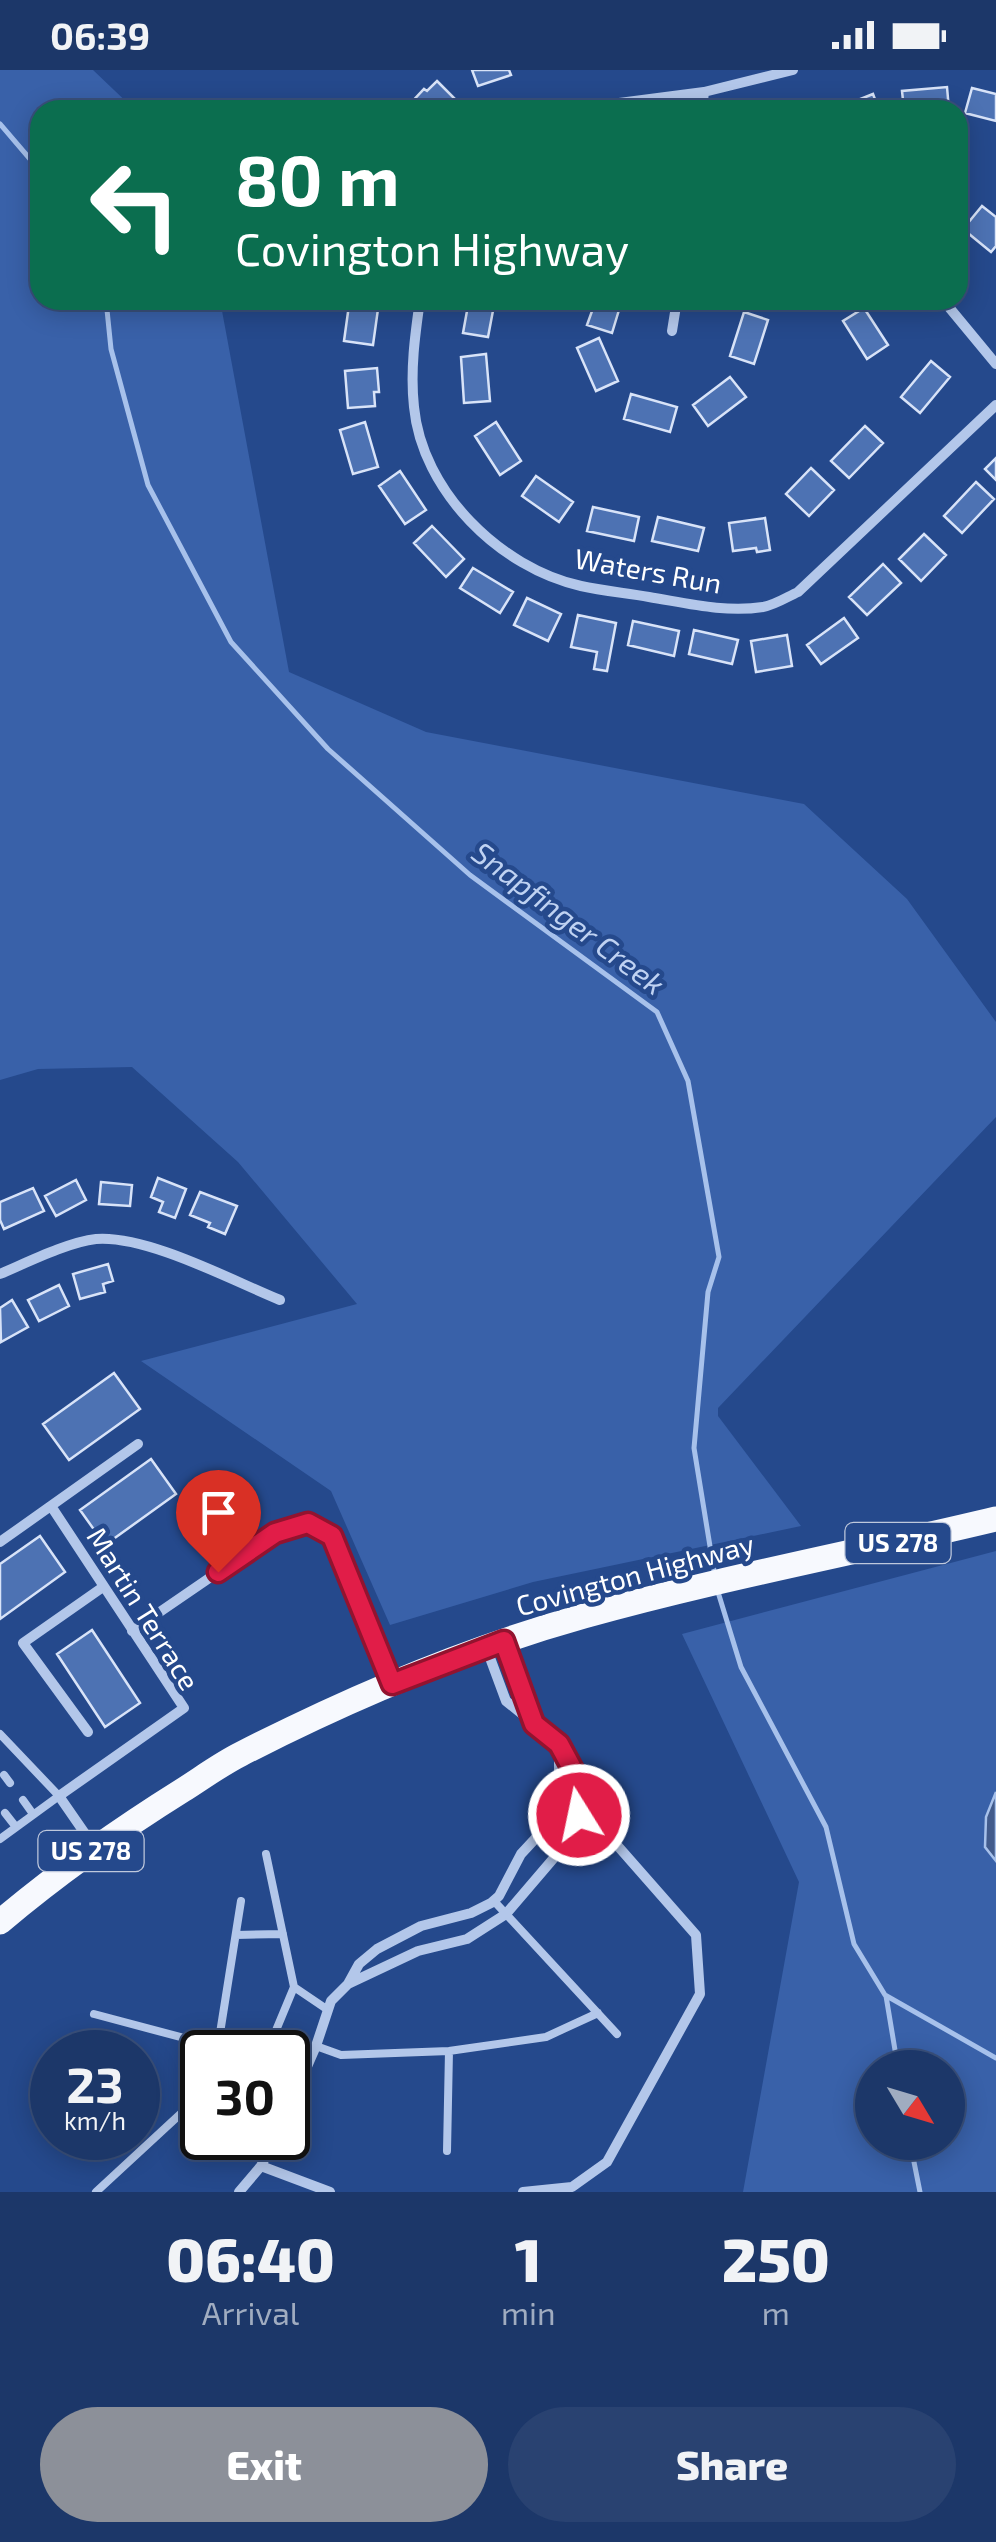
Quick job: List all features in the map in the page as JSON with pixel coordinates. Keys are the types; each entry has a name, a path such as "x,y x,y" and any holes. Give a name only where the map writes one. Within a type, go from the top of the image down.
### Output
{"main road":[{"name":"Covington Highway","path":"0,1922 60,1872 238,1755 392,1684 495,1644 583,1616 996,1519"}],"street":[{"path":"642,100 704,92 793,70"},
{"path":"703,100 704,92"},
{"name":"Waters Run","path":"418,310 413,346 414,409 426,456 455,505 492,542 536,570 579,586 727,609 766,606 798,592 996,405"},
{"path":"672,332 675,310"},
{"path":"951,310 996,364"},
{"path":"0,1274 93,1239 121,1240 163,1251 280,1300"},
{"path":"0,1542 138,1444"},
{"name":"Martin Terrace","path":"50,1506 184,1708 59,1796"},
{"path":"132,1631 275,1533 308,1523 332,1536 392,1684"},
{"path":"88,1732 24,1643 103,1586"},
{"path":"348,1984 418,1951 467,1939 506,1914 553,1859 579,1815 573,1770 559,1744 506,1702 495,1644"},
{"path":"495,1644 534,1724"},
{"path":"310,2060 331,2001 376,1949 421,1926 471,1912 499,1896 521,1854 560,1814 559,1744"},
{"path":"59,1796 95,1848"},
{"path":"522,2192 574,2189 607,2162 700,1994 696,1935 610,1836 579,1815 560,1814"},
{"path":"239,2192 264,2160"},
{"path":"261,2166 330,2192"}],"lane":[{"path":"0,1734 20,1761 59,1796 0,1838"},
{"path":"4,1775 10,1783"},
{"path":"23,1800 33,1814"},
{"path":"5,1813 16,1827"},
{"path":"266,1854 294,1987 275,2030"},
{"path":"494,1900 617,2034"},
{"path":"221,2030 242,1901"},
{"path":"236,1934 283,1934"},
{"path":"294,1987 328,2010"},
{"path":"316,2046 340,2055 449,2051 546,2037 598,2013"},
{"path":"94,2014 180,2039"},
{"path":"448,2151 449,2051"},
{"path":"96,2192 180,2114"}],"shaded area":[{"path":"0,70 93,70 124,100 30,100 30,310 222,310 289,672 426,732 804,804 907,899 996,1022 996,1117 718,1408 718,1416 801,1526 533,1582 390,1625 331,1491 141,1361 357,1304 238,1162 132,1067 38,1069 0,1080"},
{"path":"996,1551 996,2192 743,2192 799,1882 682,1634"},
{"path":"996,1792 996,1861 985,1847 986,1817"}],"building":[{"path":"472,70 509,70 511,75 478,86"},
{"path":"437,81 456,100 414,100 424,89 427,91"},
{"path":"947,87 948,100 903,100 902,91"},
{"path":"972,88 996,94 996,121 968,114"},
{"path":"982,206 996,217 996,246 991,252 968,233 968,223"},
{"path":"348,310 378,310 373,345 344,341"},
{"path":"467,310 493,310 488,337 463,333"},
{"path":"592,310 619,310 612,333 587,325"},
{"path":"865,310 888,345 867,359 843,321"},
{"path":"744,312 768,320 754,364 730,356"},
{"path":"599,338 618,381 596,391 577,348"},
{"path":"486,354 490,401 464,403 461,357"},
{"path":"931,361 950,377 920,413 901,397"},
{"path":"377,368 379,392 374,392 375,406 348,408 345,371"},
{"path":"730,377 746,397 708,426 693,405"},
{"path":"631,394 677,407 670,432 624,419"},
{"path":"365,422 378,467 353,474 340,430"},
{"path":"496,422 521,461 500,475 475,436"},
{"path":"865,426 883,443 849,478 831,461"},
{"path":"996,458 996,480 985,469"},
{"path":"811,468 834,490 809,516 786,494"},
{"path":"400,471 426,510 405,524 379,486"},
{"path":"536,476 573,502 559,522 522,496"},
{"path":"976,482 994,499 962,533 944,516"},
{"path":"593,507 639,517 634,541 587,531"},
{"path":"658,517 704,528 698,551 652,541"},
{"path":"765,518 770,550 733,551 729,523"},
{"path":"432,526 464,559 446,577 414,543"},
{"path":"924,534 946,555 921,581 899,559"},
{"path":"883,564 901,583 867,615 849,597"},
{"path":"473,568 513,592 500,613 460,588"},
{"path":"527,598 561,614 548,641 514,625"},
{"path":"578,615 616,623 607,671 594,669 597,652 571,647"},
{"path":"844,618 858,638 821,664 807,645"},
{"path":"633,621 679,631 674,656 628,645"},
{"path":"694,630 738,640 732,664 689,654"},
{"path":"787,635 792,666 756,672 751,641"},
{"path":"158,1178 186,1189 175,1218 159,1212 163,1202 151,1197"},
{"path":"76,1180 86,1200 56,1216 45,1196"},
{"path":"101,1182 132,1185 130,1206 99,1204"},
{"path":"33,1188 44,1211 4,1229 0,1202"},
{"path":"200,1192 237,1206 225,1234 190,1215"},
{"path":"108,1264 113,1281 103,1284 105,1292 80,1299 73,1274"},
{"path":"59,1285 69,1306 39,1321 28,1300"},
{"path":"12,1300 28,1327 1,1342 0,1308"},
{"path":"114,1373 140,1409 69,1460 43,1424"},
{"path":"151,1459 176,1494 105,1545 80,1510"},
{"path":"40,1536 65,1572 0,1619 0,1564"},
{"path":"92,1630 140,1703 105,1727 57,1654"}],"waterway":[{"name":"Snapfinger Creek","path":"0,124 30,159"},
{"name":"Snapfinger Creek","path":"107,310 111,349 148,485 231,642 328,749 470,875 657,1012 688,1081 719,1257 708,1292 694,1448 715,1577"},
{"name":"Snapfinger Creek","path":"718,1592 741,1667 826,1827 854,1944 885,1995 996,2058"},
{"path":"886,1996 895,2050"},
{"path":"914,2160 920,2192"}],"route":[{"path":"218,1572 275,1533 308,1523 332,1536 392,1684 504,1641 534,1724 559,1744 573,1770 579,1815"}]}
